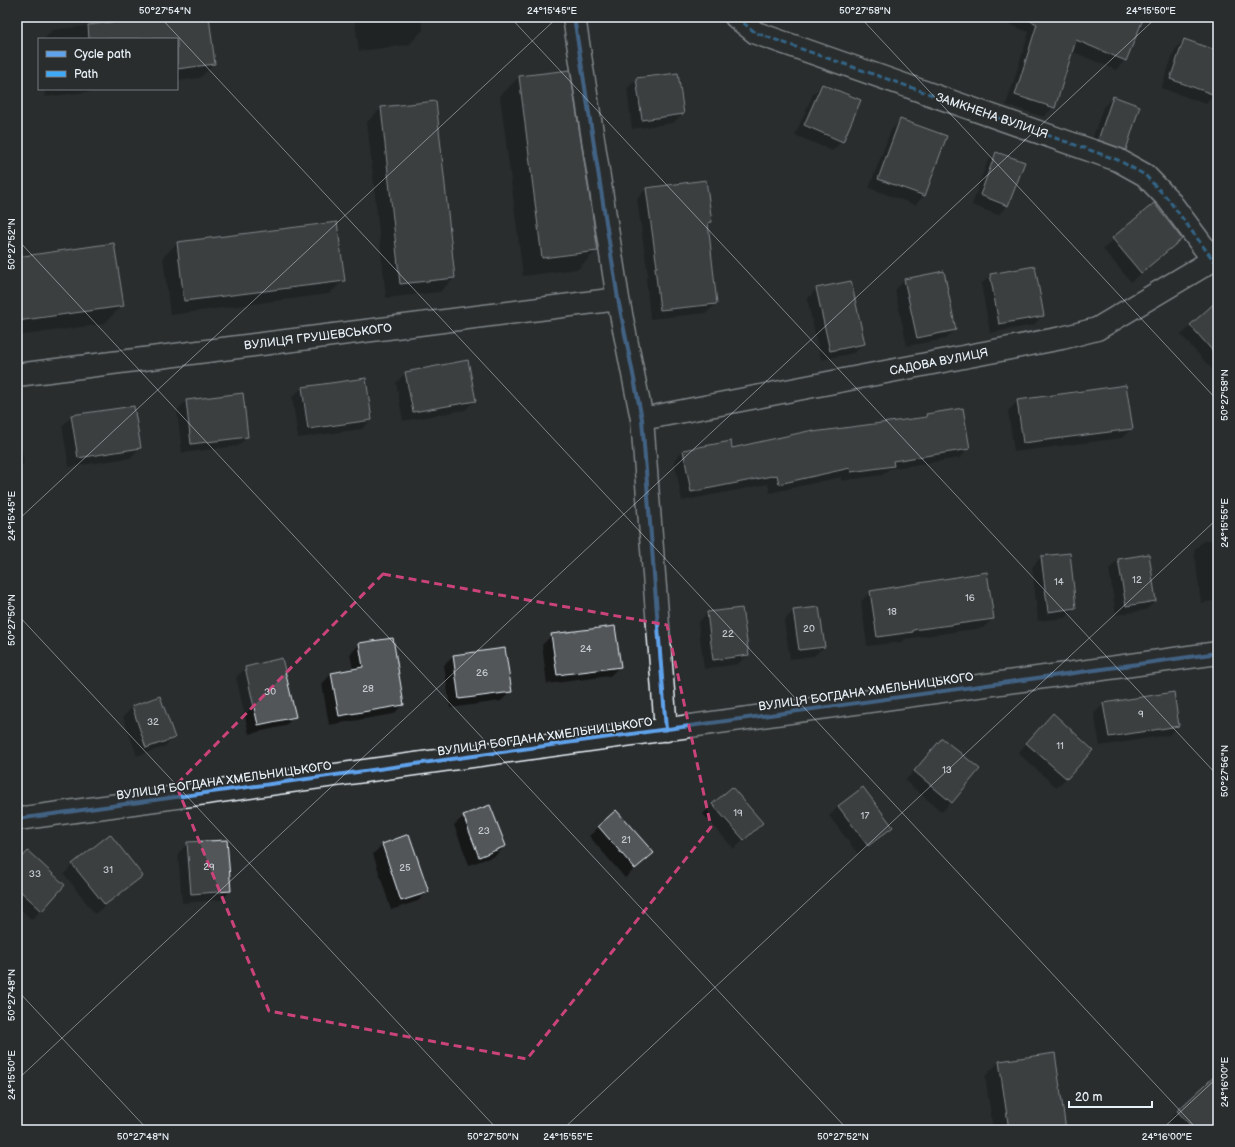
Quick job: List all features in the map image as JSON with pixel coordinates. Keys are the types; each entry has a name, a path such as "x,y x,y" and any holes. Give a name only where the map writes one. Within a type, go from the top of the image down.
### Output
{"street":[{"path":"574,17 618,300 642,419 666,730"},
{"name":"ЗАМКНЕНА ВУЛИЦЯ","path":"736,17 756,33 1118,160 1150,179 1216,259"},
{"name":"САДОВА ВУЛИЦЯ","path":"642,419 1062,338 1097,329 1216,259"},
{"name":"ВУЛИЦЯ ГРУШЕВСЬКОГО","path":"17,375 618,300"},
{"name":"ВУЛИЦЯ БОГДАНА ХМЕЛЬНИЦЬКОГО","path":"17,819 1218,653"}],"highlighted area":[{"path":"383,574 667,625 711,827 527,1059 269,1011 176,785"}],"building":[{"path":"150,17 209,17 215,64 178,69 178,38 89,38 88,25"},
{"path":"1022,17 1144,17 1126,61 1076,40 1055,108 1015,95 1037,24"},
{"path":"1184,39 1218,51 1218,96 1170,79"},
{"path":"570,70 598,251 542,258 519,76"},
{"path":"678,73 684,114 642,120 636,78"},
{"path":"822,84 861,100 843,142 804,125"},
{"path":"1113,96 1140,106 1126,150 1098,140"},
{"path":"436,101 455,278 400,284 381,107"},
{"path":"900,119 947,136 925,196 878,179"},
{"path":"996,152 1025,162 1008,206 980,195"},
{"path":"706,180 712,222 708,223 717,304 660,310 655,267 657,267 646,188"},
{"path":"1154,203 1182,239 1141,273 1112,238"},
{"path":"337,222 345,281 184,301 177,242"},
{"path":"114,243 124,306 17,321 17,257"},
{"path":"1035,266 1044,316 999,324 990,274"},
{"path":"944,271 956,330 917,338 904,279"},
{"path":"851,281 865,344 830,351 816,288"},
{"path":"1218,300 1218,357 1190,325"},
{"path":"468,360 476,401 413,412 405,372"},
{"path":"366,378 372,420 308,429 302,387"},
{"path":"1126,385 1133,429 1023,443 1017,400"},
{"path":"243,393 248,437 191,444 186,400"},
{"path":"134,406 141,448 78,458 71,415"},
{"path":"963,408 970,449 893,461 894,466 851,472 850,468 779,484 777,475 691,492 683,450 731,441 732,448 813,430 813,432 927,417 926,414"},
{"path":"1070,553 1076,608 1048,612 1041,556"},
{"path":"1149,554 1156,601 1126,606 1118,559"},
{"path":"987,572 994,619 913,630 913,632 877,637 870,591"},
{"path":"819,607 825,647 799,650 793,610"},
{"path":"742,608 749,655 713,660 707,612"},
{"path":"615,626 621,667 557,675 551,634"},
{"path":"393,638 404,705 339,716 331,673 363,667 359,643"},
{"path":"505,648 512,692 459,699 453,655"},
{"path":"282,658 296,717 258,725 245,667"},
{"path":"1174,692 1179,726 1109,737 1103,703"},
{"path":"160,696 175,738 146,748 132,706"},
{"path":"1053,713 1093,750 1067,779 1026,743"},
{"path":"942,738 980,769 952,803 914,771"},
{"path":"732,787 763,823 744,840 712,804"},
{"path":"863,787 893,827 868,846 838,806"},
{"path":"490,805 506,846 479,857 463,815"},
{"path":"616,810 654,853 635,869 598,826"},
{"path":"110,834 143,876 105,905 72,864"},
{"path":"409,834 429,892 401,901 382,844"},
{"path":"227,840 231,891 191,894 187,842"},
{"path":"28,851 65,885 42,911 17,888 17,863"},
{"path":"1055,1053 1066,1130 1009,1130 999,1061"},
{"path":"1218,1073 1218,1130 1195,1130 1177,1111"}],"marked path":[{"path":"736,17 756,33 1118,160 1145,175 1168,199 1214,261"}],"cycle path":[{"path":"574,17 618,299 642,419 666,730"},
{"path":"17,819 1218,653"}]}
